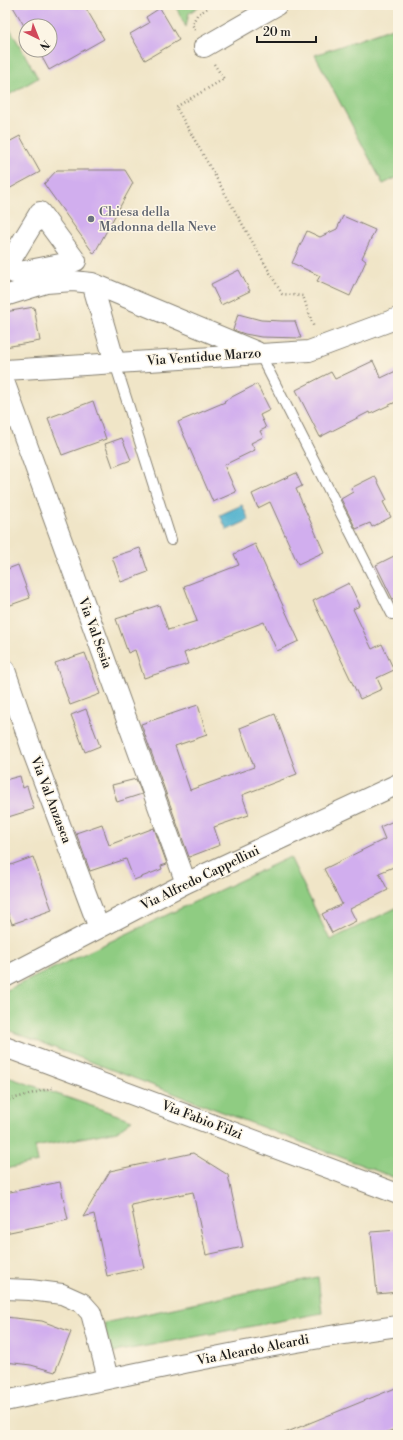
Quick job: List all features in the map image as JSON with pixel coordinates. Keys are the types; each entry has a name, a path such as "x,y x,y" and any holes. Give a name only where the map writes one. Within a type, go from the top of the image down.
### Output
{"street":[{"path":"204,47 276,5"},
{"path":"5,296 46,283 73,281 92,283 260,354"},
{"path":"92,283 115,363"},
{"name":"Via Ventidue Marzo","path":"5,370 309,351 398,318"},
{"name":"Via Val Sesia","path":"5,384 186,883"},
{"name":"Via Val Anzasca","path":"5,670 32,750 99,928"},
{"name":"Via Alfredo Cappellini","path":"5,977 186,883 398,784"},
{"name":"Via Fabio Filzi","path":"5,1047 398,1194"},
{"path":"5,1289 62,1294 82,1303 91,1313 108,1378"},
{"name":"Via Aleardo Aleardi","path":"5,1401 108,1378 265,1347 398,1326"}],"lane":[{"path":"260,354 392,614"},
{"path":"115,363 171,540"}],"path":[{"path":"212,5 197,15 192,24 224,79 176,107 282,294 304,296 320,348"},
{"path":"5,1101 58,1086"}],"green space":[{"path":"175,5 201,5 189,13 186,27"},
{"path":"5,20 18,43 18,58 27,58 38,78 5,97"},
{"path":"398,26 398,177 383,184 315,55"},
{"path":"290,857 330,940 398,907 398,1179 5,1029 5,991"},
{"path":"5,1076 132,1120 117,1131 35,1147 38,1162 5,1169"},
{"path":"318,1277 322,1313 109,1353 104,1323"}],"water":[{"path":"242,505 249,520 227,530 220,515"}],"building":[{"path":"12,5 84,5 104,39 49,70 42,58 58,58 58,18 20,18"},
{"path":"160,8 179,40 145,60 130,34 149,23 146,17"},
{"path":"20,136 40,172 5,191 5,144"},
{"name":"Chiesa della Madonna della Neve","path":"57,170 125,170 133,183 94,254 44,184"},
{"path":"343,216 375,230 362,258 366,261 350,296 317,281 320,276 292,263 307,231 320,237 337,229"},
{"path":"239,270 250,291 221,305 211,284"},
{"path":"34,307 40,341 5,347 5,312"},
{"path":"238,314 261,320 295,321 301,338 261,337 233,330"},
{"path":"373,361 381,378 398,370 398,401 370,414 369,412 320,437 296,390 331,372 335,379"},
{"path":"257,384 270,410 260,415 266,428 260,431 263,437 251,443 255,450 224,465 236,492 213,502 178,422 225,402 224,401"},
{"path":"93,401 106,439 62,455 48,418"},
{"path":"122,438 131,460 113,467 105,444"},
{"path":"296,473 302,486 296,489 324,552 298,564 270,502 258,508 252,494"},
{"path":"375,476 387,500 383,502 391,517 372,527 370,523 356,529 341,499 353,492 351,488"},
{"path":"255,544 299,641 277,651 264,622 184,653 188,664 144,678 135,650 128,653 116,619 159,605 168,630 197,621 184,586 239,565 234,554"},
{"path":"140,548 148,572 121,582 112,557"},
{"path":"398,554 398,610 376,565"},
{"path":"18,565 30,598 5,607 5,570"},
{"path":"349,583 360,606 353,609 372,649 382,644 394,670 377,678 382,689 360,699 313,601"},
{"path":"85,653 100,694 70,705 55,663"},
{"path":"198,705 207,735 175,746 190,790 254,767 240,728 275,714 297,774 242,795 249,815 214,827 220,845 189,857 141,724"},
{"path":"86,709 100,746 85,752 71,715"},
{"path":"20,776 23,788 27,786 34,809 5,818 5,780"},
{"path":"136,779 142,794 117,802 112,785"},
{"path":"398,819 398,870 396,866 379,873 388,890 350,909 356,921 332,933 322,914 342,904 324,869 385,839 380,827"},
{"path":"102,824 109,845 154,828 167,864 161,866 162,869 134,880 126,859 90,871 76,833"},
{"path":"33,857 52,910 12,924 5,905 5,867"},
{"path":"193,1153 228,1175 243,1247 206,1255 193,1192 131,1205 144,1268 107,1276 94,1214 83,1217 110,1171"},
{"path":"60,1182 68,1220 5,1233 5,1193"},
{"path":"398,1230 398,1292 377,1294 371,1232"},
{"path":"5,1317 42,1321 71,1332 55,1372 31,1365 5,1362"},
{"path":"398,1387 398,1428 380,1435 280,1435"}],"place":[{"name":"Chiesa della Madonna della Neve","path":"91,219"}]}
